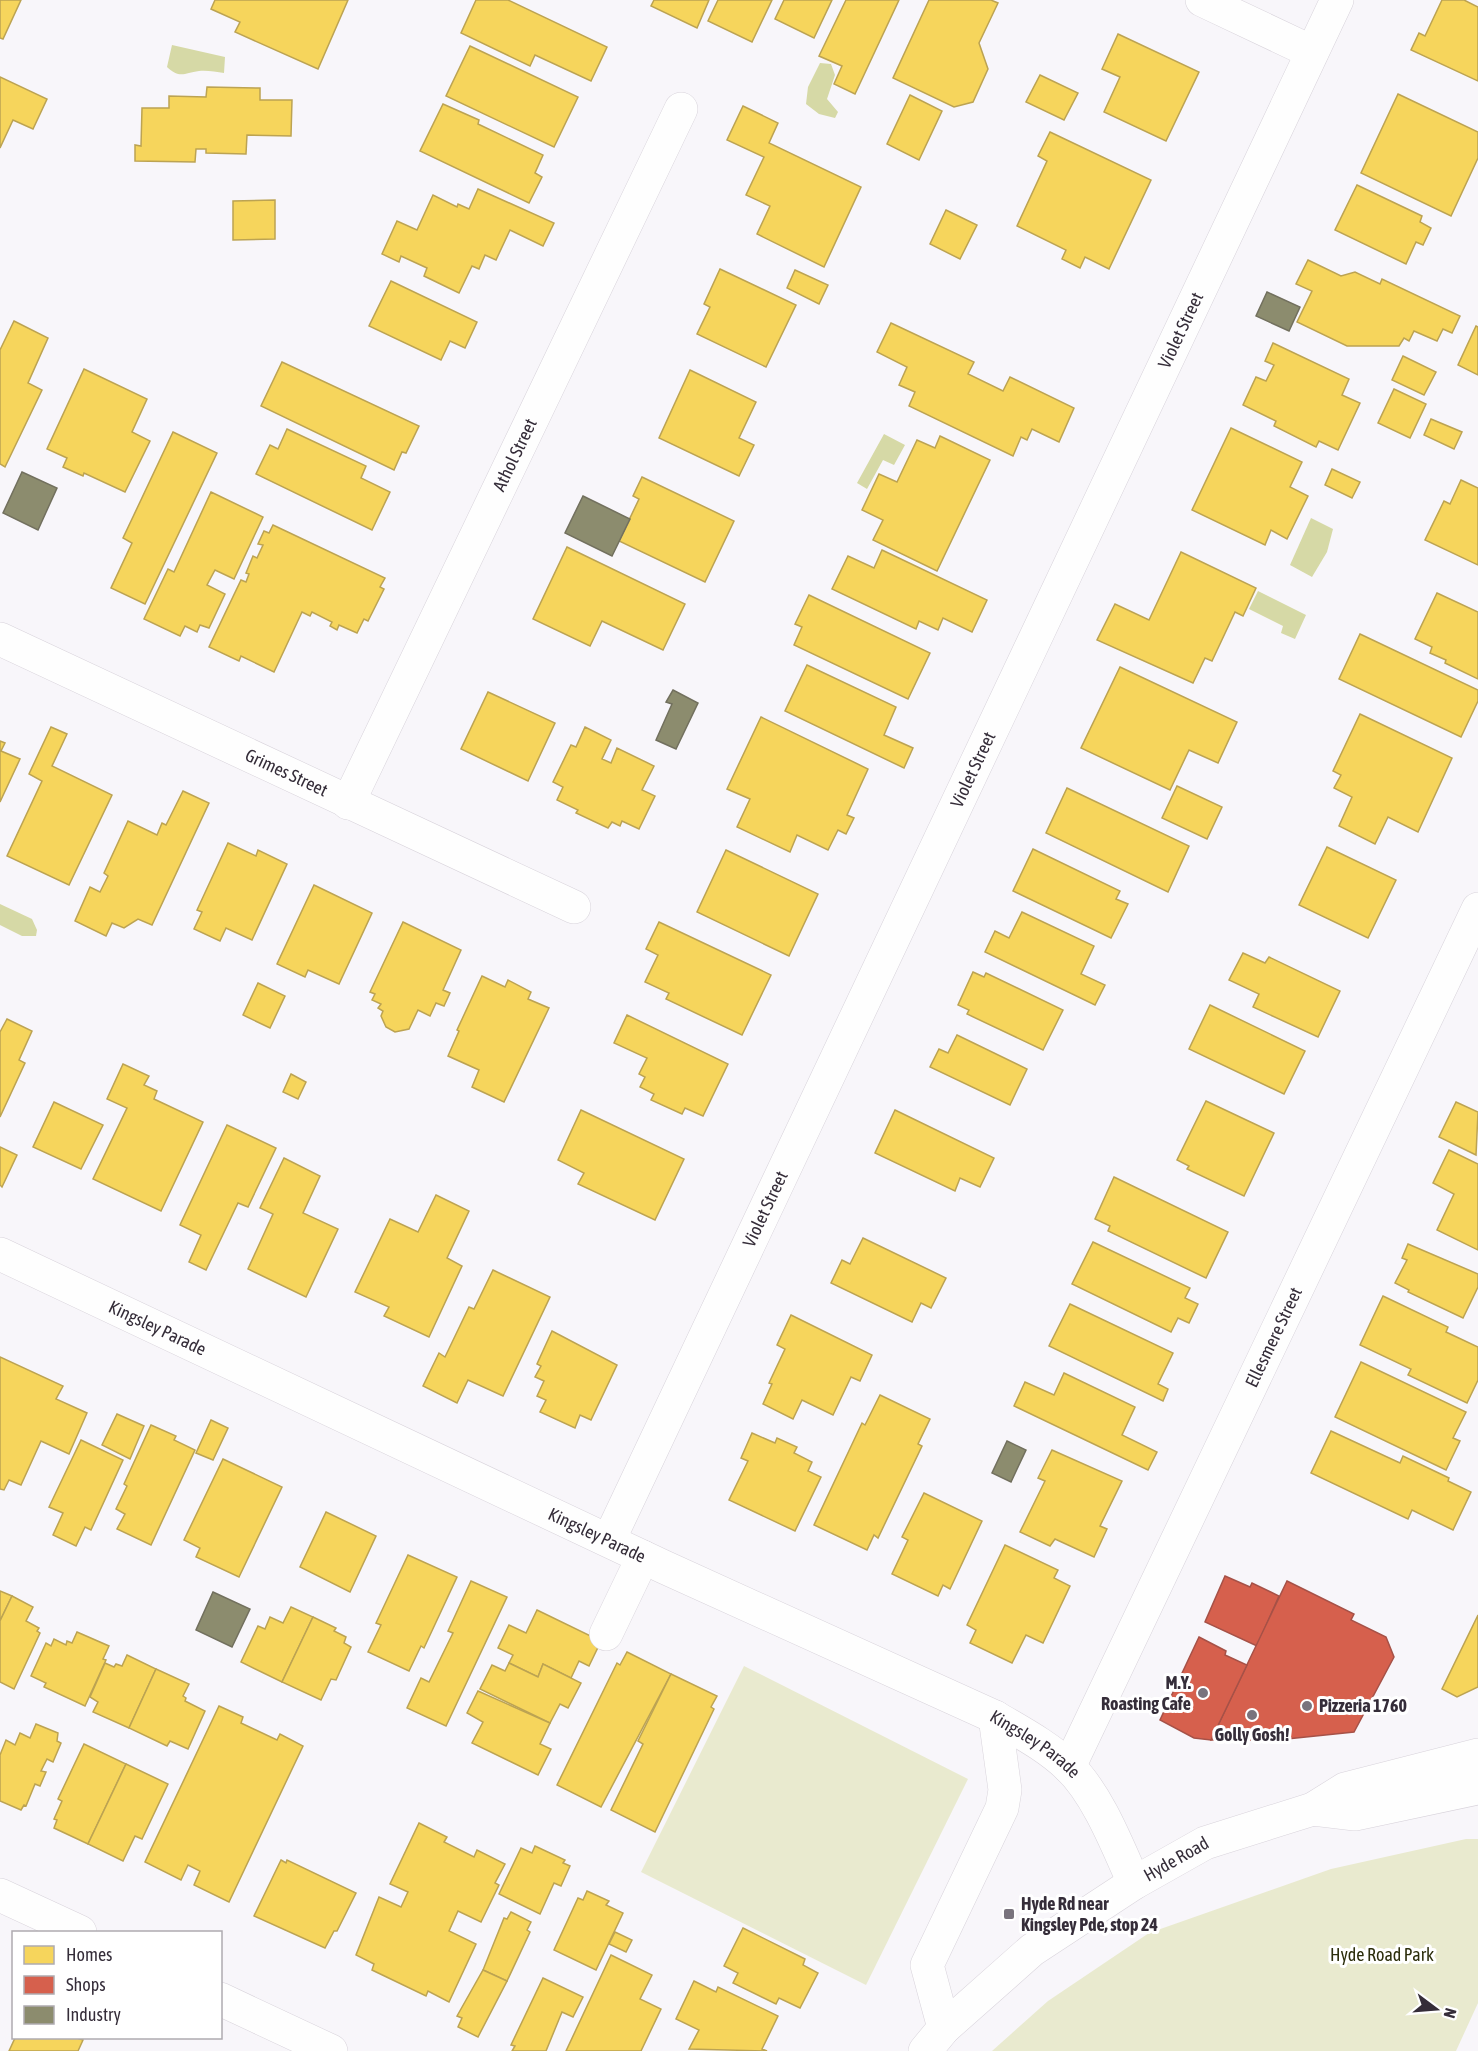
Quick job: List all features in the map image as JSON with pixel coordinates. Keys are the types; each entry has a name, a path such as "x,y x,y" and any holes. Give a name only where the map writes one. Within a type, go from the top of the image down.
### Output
{"street":[{"path":"1202,0 1312,52"},
{"name":"Violet Street","path":"609,1540 1337,0"},
{"name":"Athol Street","path":"348,803 681,109"},
{"name":"Grimes Street","path":"0,639 574,907"},
{"name":"Ellesmere Street","path":"1070,1767 1478,909"},
{"name":"Kingsley Parade","path":"0,1254 643,1557 995,1717 1070,1767 1102,1812 1134,1883"},
{"path":"606,1634 643,1557"},
{"name":"Hyde Road","path":"934,2040 927,1965 1002,1808 1005,1790 995,1717"},
{"name":"Hyde Road","path":"934,2040 1032,1950 1134,1883 1205,1843 1313,1809 1345,1789 1478,1755"},
{"name":"Hyde Road","path":"1313,1809 1355,1814 1478,1788"},
{"path":"0,1895 78,1931"},
{"path":"222,2000 331,2051"}],"green space":[{"path":"744,1666 968,1779 866,1985 641,1872"},
{"name":"Hyde Road Park","path":"1466,1839 1478,1839 1478,2003 1456,2051 992,2051 1048,2001 1149,1933 1331,1869"}],"shaded area":[{"path":"172,45 225,57 224,73 199,71 175,73 167,67"},
{"path":"820,63 831,64 835,75 827,99 838,112 835,118 819,114 806,104 808,87"},
{"path":"884,434 905,445 894,465 883,460 867,489 857,483"},
{"path":"1311,518 1333,529 1327,552 1312,577 1290,565"},
{"path":"1258,591 1306,615 1295,639 1281,633 1283,626 1249,609"},
{"path":"0,904 32,919 37,930 36,936 22,936 0,925"}],"building: Homes":[{"path":"0,0 21,0 3,39 0,38"},
{"path":"215,0 348,0 318,69 235,32 240,22 211,9"},
{"path":"476,0 508,0 607,47 591,81 535,55 530,66 461,33"},
{"path":"654,0 709,0 697,28 651,6"},
{"path":"718,0 772,0 752,42 708,21"},
{"path":"784,0 832,0 814,38 775,19"},
{"path":"846,0 899,0 855,94 834,84 842,66 819,56"},
{"path":"929,0 991,0 998,3 979,43 988,69 973,102 954,107 893,78"},
{"path":"1442,0 1464,0 1478,7 1478,81 1411,50 1419,33 1425,36"},
{"path":"1118,34 1199,72 1166,141 1104,112 1120,77 1102,69"},
{"path":"470,46 578,97 554,147 446,96"},
{"path":"1040,75 1078,93 1064,120 1026,102"},
{"path":"0,77 47,99 33,129 13,120 0,148"},
{"path":"207,87 260,88 260,100 292,100 291,136 247,135 246,154 206,153 206,149 196,149 195,162 135,161 135,145 141,146 142,108 169,108 169,96 206,97"},
{"path":"1398,94 1478,132 1478,158 1451,216 1361,173"},
{"path":"910,95 942,111 919,160 887,144"},
{"path":"443,104 479,120 478,124 543,155 535,173 542,177 529,203 420,151"},
{"path":"743,106 778,123 769,143 861,187 824,267 757,234 770,206 746,195 764,157 727,140"},
{"path":"1050,132 1151,180 1109,269 1085,257 1080,268 1062,259 1066,250 1017,226 1047,161 1038,156"},
{"path":"1357,185 1422,216 1420,222 1431,228 1423,245 1416,242 1406,264 1335,230"},
{"path":"478,189 554,223 543,246 510,230 496,260 485,255 479,269 472,266 459,293 424,276 427,268 401,256 399,262 382,254 397,221 417,230 433,195 457,207 458,204 469,209"},
{"path":"275,200 275,239 233,240 233,201"},
{"path":"946,210 977,225 960,259 930,244"},
{"path":"1308,260 1341,276 1355,272 1380,284 1382,279 1460,316 1452,333 1443,329 1437,341 1414,331 1409,341 1404,338 1399,346 1347,346 1297,322 1312,291 1296,284"},
{"path":"720,269 796,305 766,367 697,334 710,307 704,304"},
{"path":"795,270 828,285 819,304 787,288"},
{"path":"391,281 477,322 465,348 450,341 441,360 369,326"},
{"path":"14,321 48,338 28,383 42,390 5,467 0,464 0,350"},
{"path":"891,323 974,362 968,374 1003,391 1010,377 1074,408 1059,442 1032,429 1027,440 1021,437 1013,456 909,406 915,392 899,385 907,367 877,352"},
{"path":"1476,326 1478,327 1478,375 1458,365"},
{"path":"1273,343 1349,379 1342,395 1360,403 1338,450 1319,441 1316,447 1274,426 1276,421 1243,405 1256,377 1266,381 1274,365 1265,361"},
{"path":"1403,356 1436,372 1424,395 1392,380"},
{"path":"282,362 419,426 406,453 402,452 394,470 261,406"},
{"path":"84,369 147,399 132,432 150,441 125,492 84,473 83,476 63,467 67,458 47,449"},
{"path":"690,370 756,402 739,438 754,445 739,476 659,438"},
{"path":"1394,389 1426,404 1410,438 1378,423"},
{"path":"1431,419 1462,432 1454,449 1424,435"},
{"path":"1231,428 1302,462 1290,487 1308,496 1287,539 1271,530 1265,545 1192,510"},
{"path":"287,429 366,466 361,478 390,492 372,530 256,474 270,445 278,449"},
{"path":"173,432 217,453 145,604 111,588 132,543 123,538"},
{"path":"940,436 990,460 937,571 873,540 883,520 862,510 879,474 897,482 917,440 935,448"},
{"path":"1332,469 1360,482 1352,498 1325,485"},
{"path":"642,477 734,521 705,582 619,541 639,499 633,496"},
{"path":"1461,480 1478,488 1478,565 1425,540 1444,501 1450,504"},
{"path":"211,492 263,517 234,579 215,570 207,585 225,594 209,628 200,625 197,632 185,626 180,636 144,619 168,569 174,572"},
{"path":"273,525 385,578 380,587 384,589 368,621 364,619 357,633 339,625 337,630 330,626 332,622 312,612 310,616 302,612 274,672 241,656 239,661 209,647 241,580 246,582 249,574 246,573 253,556 257,558 263,545 258,544 264,531 269,533"},
{"path":"567,547 685,604 663,650 602,621 590,646 533,619"},
{"path":"882,550 987,600 972,632 943,618 938,630 919,621 916,629 832,589 848,556 874,568"},
{"path":"1181,552 1256,588 1243,616 1235,612 1212,661 1205,658 1193,683 1097,640 1115,604 1149,620"},
{"path":"1437,593 1478,612 1478,679 1445,663 1446,660 1430,653 1432,647 1415,639"},
{"path":"809,595 930,653 908,699 794,645 802,627 795,624"},
{"path":"1360,634 1478,690 1478,701 1461,737 1339,679"},
{"path":"807,665 896,707 884,735 913,748 904,768 785,711"},
{"path":"1120,667 1237,722 1218,763 1189,750 1170,790 1081,748"},
{"path":"488,692 555,723 528,781 461,749"},
{"path":"1360,714 1452,758 1418,832 1388,817 1375,844 1339,826 1352,797 1334,788 1341,775 1333,771"},
{"path":"761,717 868,769 847,815 854,818 846,834 838,830 828,850 797,835 790,852 737,827 750,799 727,789"},
{"path":"51,727 67,734 52,766 112,795 69,885 7,856 42,781 29,774"},
{"path":"585,727 611,740 602,759 611,763 617,748 654,766 642,790 655,796 639,829 622,821 620,826 612,822 608,828 576,813 578,810 557,800 563,787 553,782 571,745 576,747"},
{"path":"0,741 5,743 1,751 20,759 0,802"},
{"path":"1177,786 1222,807 1207,839 1162,818"},
{"path":"1067,788 1189,846 1168,892 1046,833"},
{"path":"183,791 209,803 152,925 138,919 124,928 112,923 106,936 75,921 90,887 100,892 108,876 104,873 128,821 157,835 162,823 166,825"},
{"path":"228,843 256,856 258,850 287,864 252,940 226,928 220,941 194,929 202,912 197,910"},
{"path":"1327,847 1396,880 1368,938 1299,905"},
{"path":"1033,849 1120,891 1116,899 1128,904 1111,938 1013,891"},
{"path":"726,850 818,894 789,956 697,912"},
{"path":"314,885 372,913 339,984 308,970 305,977 277,964"},
{"path":"1022,912 1094,946 1081,974 1105,985 1095,1005 985,952 995,931 1009,938"},
{"path":"403,922 461,950 443,990 450,993 444,1006 436,1003 430,1016 418,1010 409,1029 395,1032 386,1027 381,1016 383,1011 378,1008 381,1004 372,1000 375,994 370,992"},
{"path":"659,922 771,975 742,1035 666,999 669,993 645,982 658,955 646,949"},
{"path":"1243,953 1265,963 1269,957 1340,991 1318,1037 1253,1007 1259,994 1229,980"},
{"path":"973,972 984,977 986,973 1063,1010 1043,1050 967,1014 969,1010 958,1005"},
{"path":"482,976 505,987 508,980 531,992 528,999 549,1008 504,1102 472,1087 479,1070 448,1056 459,1031 457,1030"},
{"path":"258,983 285,996 270,1028 243,1015"},
{"path":"1210,1005 1305,1051 1284,1094 1189,1049"},
{"path":"627,1015 728,1064 703,1116 685,1108 682,1114 651,1100 654,1094 640,1087 645,1077 639,1074 647,1058 614,1043"},
{"path":"7,1019 32,1031 19,1060 25,1063 0,1117 0,1032"},
{"path":"957,1035 1027,1069 1010,1105 930,1067 939,1049 948,1053"},
{"path":"123,1064 149,1076 144,1085 157,1091 154,1099 203,1122 161,1211 93,1179 127,1108 107,1099"},
{"path":"291,1074 306,1082 298,1099 283,1092"},
{"path":"1206,1101 1274,1133 1244,1196 1187,1169 1189,1166 1177,1160"},
{"path":"54,1102 103,1125 81,1169 33,1147"},
{"path":"1456,1102 1478,1112 1476,1155 1439,1137"},
{"path":"581,1110 684,1159 655,1220 578,1184 584,1173 558,1160"},
{"path":"895,1110 994,1158 980,1187 960,1178 955,1191 875,1153"},
{"path":"227,1125 276,1148 248,1207 238,1203 206,1270 189,1262 201,1235 180,1225"},
{"path":"0,1147 17,1155 2,1187 0,1185"},
{"path":"1449,1150 1478,1164 1478,1250 1437,1230 1454,1194 1433,1183"},
{"path":"284,1158 320,1176 303,1213 338,1229 306,1297 248,1269 273,1214 260,1208"},
{"path":"1114,1177 1228,1232 1206,1278 1108,1231 1110,1226 1095,1219"},
{"path":"436,1195 469,1211 447,1258 462,1266 429,1337 384,1316 389,1307 355,1292 390,1219 418,1232"},
{"path":"863,1238 946,1278 931,1308 921,1303 912,1322 831,1283 842,1260 850,1264"},
{"path":"1093,1242 1190,1288 1185,1298 1198,1304 1189,1323 1178,1318 1171,1332 1072,1284"},
{"path":"1408,1244 1478,1274 1478,1287 1463,1318 1408,1292 1409,1290 1395,1283 1407,1260 1402,1258"},
{"path":"493,1270 550,1297 503,1396 468,1380 457,1403 423,1386 439,1353 445,1357 469,1307 474,1309"},
{"path":"1383,1296 1448,1327 1446,1332 1478,1347 1478,1380 1467,1403 1408,1375 1411,1369 1360,1345"},
{"path":"1070,1304 1173,1353 1158,1384 1168,1389 1163,1401 1049,1346"},
{"path":"791,1315 872,1355 860,1381 851,1377 833,1415 802,1400 793,1419 763,1404 772,1384 769,1383 785,1349 777,1345"},
{"path":"552,1331 617,1365 591,1420 580,1415 575,1428 540,1412 546,1400 537,1396 544,1381 535,1377 541,1366 537,1364"},
{"path":"0,1357 63,1386 56,1399 87,1413 69,1454 41,1441 21,1485 9,1480 4,1490 0,1489"},
{"path":"1361,1362 1466,1412 1453,1438 1460,1441 1446,1470 1335,1417"},
{"path":"1064,1373 1135,1407 1122,1435 1157,1452 1148,1470 1014,1406 1025,1382 1054,1395"},
{"path":"880,1395 930,1419 918,1444 922,1446 878,1538 874,1535 867,1550 814,1525 862,1423 865,1425"},
{"path":"117,1414 144,1426 130,1459 102,1445"},
{"path":"211,1420 228,1428 213,1460 196,1453"},
{"path":"151,1425 176,1436 174,1440 195,1450 151,1545 117,1529 125,1514 116,1509 127,1486 124,1484"},
{"path":"1331,1431 1400,1463 1403,1456 1449,1478 1448,1481 1471,1492 1453,1530 1412,1510 1408,1519 1311,1473"},
{"path":"752,1433 775,1443 777,1438 797,1447 794,1453 812,1462 808,1471 821,1477 795,1531 729,1500 748,1461 741,1458"},
{"path":"81,1440 123,1460 91,1530 85,1527 76,1546 53,1535 63,1513 49,1507"},
{"path":"1052,1450 1122,1481 1100,1526 1107,1529 1094,1557 1055,1539 1050,1546 1020,1532 1045,1481 1038,1478"},
{"path":"223,1459 282,1487 239,1577 196,1557 200,1548 184,1540"},
{"path":"924,1493 982,1521 950,1589 943,1585 938,1596 892,1574 908,1540 902,1537"},
{"path":"326,1512 376,1536 350,1592 300,1567"},
{"path":"1005,1545 1058,1570 1054,1578 1070,1586 1043,1643 1026,1635 1012,1663 970,1643 976,1630 967,1625"},
{"path":"408,1555 457,1577 424,1648 421,1646 409,1671 368,1652 381,1625 376,1623"},
{"path":"471,1581 507,1597 446,1726 407,1708 421,1678 429,1682 453,1633 448,1631"},
{"path":"0,1591 12,1596 0,1621"},
{"path":"12,1596 33,1607 26,1621 39,1628 37,1631 40,1633 14,1689 0,1682 0,1621"},
{"path":"291,1607 313,1617 282,1682 241,1662 258,1626 265,1629 270,1617 283,1623"},
{"path":"537,1610 601,1641 589,1666 579,1661 571,1678 543,1664 538,1677 509,1663 513,1655 498,1648 509,1625 526,1633"},
{"path":"1478,1615 1478,1687 1457,1697 1442,1689"},
{"path":"313,1617 336,1628 334,1631 346,1637 344,1643 351,1647 336,1680 331,1679 321,1700 282,1682"},
{"path":"77,1632 109,1646 103,1659 106,1660 85,1706 44,1687 46,1683 31,1676 46,1643 51,1646 54,1639 66,1645 67,1641 72,1643"},
{"path":"627,1652 671,1674 601,1807 557,1785 617,1663 620,1665"},
{"path":"127,1655 156,1669 129,1728 93,1712 98,1702 90,1697 105,1663 114,1667 116,1664 122,1666"},
{"path":"509,1663 538,1677 543,1664 581,1683 568,1708 560,1704 550,1723 480,1689 492,1665 505,1671"},
{"path":"156,1669 189,1684 183,1696 186,1698 185,1701 205,1711 188,1749 170,1741 167,1746 129,1728"},
{"path":"671,1674 717,1696 711,1707 714,1709 655,1832 611,1810 643,1744 638,1741"},
{"path":"478,1691 550,1723 540,1744 551,1749 538,1775 472,1743 483,1722 467,1713"},
{"path":"219,1706 243,1717 241,1723 277,1740 280,1734 303,1746 229,1902 194,1885 200,1871 188,1865 181,1880 145,1862"},
{"path":"36,1724 58,1733 57,1741 61,1743 53,1762 47,1759 41,1771 46,1772 40,1786 35,1784 26,1806 24,1805 21,1810 0,1801 0,1755 6,1740 15,1745 20,1733 30,1738"},
{"path":"84,1744 126,1764 88,1844 54,1828 57,1820 54,1819 62,1801 58,1799"},
{"path":"126,1764 168,1784 142,1839 135,1836 123,1861 88,1844"},
{"path":"419,1823 447,1837 444,1842 474,1857 477,1850 505,1864 495,1883 499,1885 481,1922 458,1911 449,1931 476,1944 449,2002 428,1991 426,1996 372,1970 374,1964 356,1955 379,1897 401,1907 408,1892 390,1884"},
{"path":"535,1846 565,1860 563,1863 570,1866 561,1886 554,1883 540,1914 499,1894 521,1848 532,1853"},
{"path":"281,1860 286,1863 287,1860 356,1893 337,1931 334,1931 325,1948 254,1916"},
{"path":"587,1891 609,1901 606,1905 623,1913 596,1970 554,1950 578,1898 583,1900"},
{"path":"511,1912 531,1922 527,1930 530,1932 507,1981 483,1970 504,1918 507,1919"},
{"path":"743,1928 805,1959 803,1965 818,1973 800,2008 779,1998 776,2004 733,1983 738,1973 724,1966"},
{"path":"615,1932 632,1940 626,1952 609,1944"},
{"path":"611,1955 652,1975 640,1999 661,2009 641,2051 566,2051"},
{"path":"483,1970 507,1981 478,2037 458,2027 462,2018 457,2016"},
{"path":"543,1978 583,1997 573,2017 562,2012 546,2051 512,2051 515,2046 511,2045"},
{"path":"694,1981 716,1992 718,1987 778,2016 762,2049 767,2051 689,2049 699,2030 676,2019"},
{"path":"15,2039 83,2040 78,2051 9,2051"}],"building: Shops":[{"path":"1225,1576 1250,1587 1252,1583 1279,1596 1257,1646 1205,1622"},
{"path":"1287,1581 1354,1614 1351,1620 1386,1637 1394,1657 1354,1732 1277,1740 1211,1740"},
{"name":"M.Y. Roasting Cafe","path":"1199,1637 1226,1651 1225,1655 1247,1665 1211,1740 1194,1738 1160,1720"}],"building: Industry":[{"path":"1267,292 1300,307 1289,331 1256,316"},
{"path":"22,472 57,488 38,530 3,513"},
{"path":"583,496 630,519 612,556 565,533"},
{"path":"673,690 698,703 676,749 656,740 672,704 666,702"},
{"path":"1007,1441 1026,1450 1011,1482 992,1473"},
{"path":"213,1592 250,1609 232,1647 196,1630"}],"place":[{"name":"M.Y. Roasting Cafe","path":"1203,1693"},
{"name":"Pizzeria 1760","path":"1307,1706"},
{"name":"Golly Gosh!","path":"1252,1715"},
{"name":"Hyde Rd near Kingsley Pde, stop 24","path":"1009,1914"}]}
